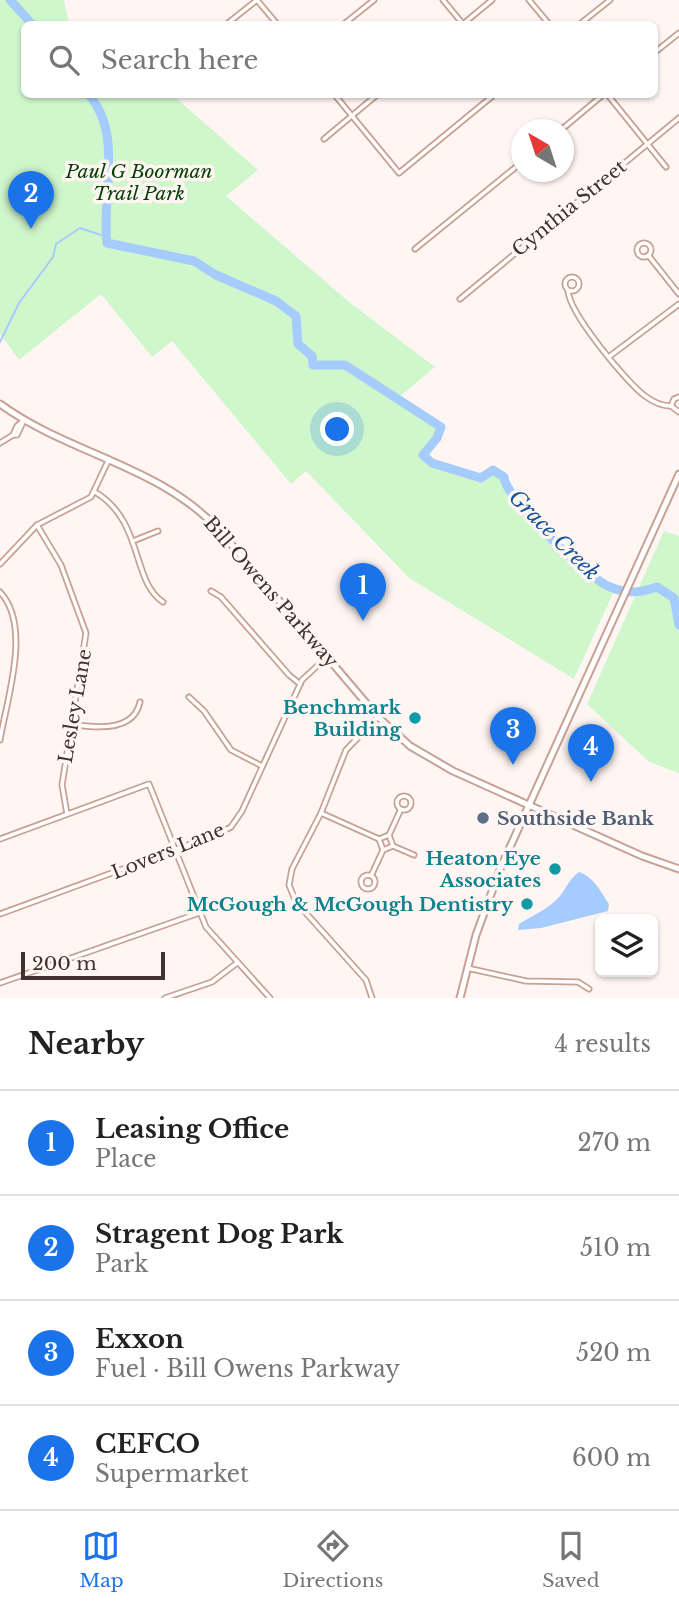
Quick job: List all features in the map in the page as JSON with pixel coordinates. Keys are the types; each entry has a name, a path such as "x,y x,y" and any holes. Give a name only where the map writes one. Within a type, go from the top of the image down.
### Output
{"main road":[{"name":"Bill Owens Parkway","path":"0,404 24,420 169,487 202,513 378,717 397,736 432,760 642,856 679,869"},
{"path":"460,998 490,895 679,474"}],"street":[{"path":"231,21 257,0 274,21"},
{"path":"348,21 374,0"},
{"path":"443,0 460,21"},
{"path":"467,21 492,0"},
{"path":"529,0 546,21"},
{"path":"584,21 610,0"},
{"path":"658,50 679,33"},
{"path":"337,98 399,173 490,98"},
{"path":"324,139 373,98"},
{"path":"574,119 600,98"},
{"path":"608,98 666,167"},
{"name":"Cynthia Street","path":"460,299 679,118"},
{"path":"415,249 511,171"},
{"path":"648,255 679,294"},
{"path":"568,290 577,289 576,278 566,280 568,290 576,313 640,393 679,412"},
{"path":"610,356 679,304"},
{"path":"671,406 674,399 679,397"},
{"path":"0,443 13,435 24,420"},
{"path":"0,564 37,524 85,502 95,492 109,459"},
{"path":"95,492 120,511 153,594 163,602"},
{"name":"Lesley Lane","path":"37,524 61,565 85,627 86,639 61,789 67,814"},
{"path":"133,541 158,531"},
{"path":"211,591 221,597 300,684"},
{"path":"0,592 12,610 17,635 0,740"},
{"name":"Lovers Lane","path":"0,914 215,835 234,823 300,684 327,657"},
{"path":"189,697 204,711 230,750 262,766"},
{"path":"72,724 110,727 135,714 140,702"},
{"path":"372,998 366,980 296,902 290,890 290,874 321,813 348,747 378,717"},
{"path":"0,839 149,784 199,913 215,940 270,998"},
{"path":"379,839 389,835 401,810"},
{"path":"321,813 379,839 383,850"},
{"path":"389,835 393,846"},
{"path":"371,876 383,850 393,846 414,855"},
{"path":"0,983 199,913"},
{"path":"165,998 212,982 237,963"},
{"path":"467,968 526,981 578,982 589,989"}],"green space":[{"name":"Paul G Boorman Trail Park","path":"0,0 64,0 68,21 21,21 21,98 176,98 258,170 226,196 348,301 435,367 398,398 441,427 437,438 423,455 432,463 481,478 493,470 504,477 508,488 533,521 588,572 615,589 574,679 409,578 306,471 291,484 172,341 152,357 101,294 19,360 0,334"},
{"path":"664,531 679,536 679,773 649,762 587,704"}],"water":[{"path":"579,872 589,877 609,904 608,911 541,928 518,930 519,924 556,901"}],"waterway":[{"name":"Grace Creek","path":"10,0 29,21"},
{"name":"Grace Creek","path":"91,98 99,110 108,146 107,243 194,261 216,275 276,301 296,316 298,344 312,356 313,365 345,365 441,427 437,438 423,455 432,463 481,478 493,470 504,477 518,502 567,554 610,587 628,592 657,587 674,598 679,625"},
{"path":"0,342 19,303 53,257 56,244 80,228 107,237"}],"place":[{"name":"Stragent Dog Park","path":"31,229"},
{"name":"Leasing Office","path":"363,621"},
{"name":"Benchmark Building","path":"415,718"},
{"name":"Exxon","path":"513,765"},
{"name":"CEFCO","path":"591,782"},
{"name":"Southside Bank","path":"483,818"},
{"name":"Heaton Eye Associates","path":"555,869"},
{"name":"McGough & McGough Dentistry","path":"527,904"}]}
